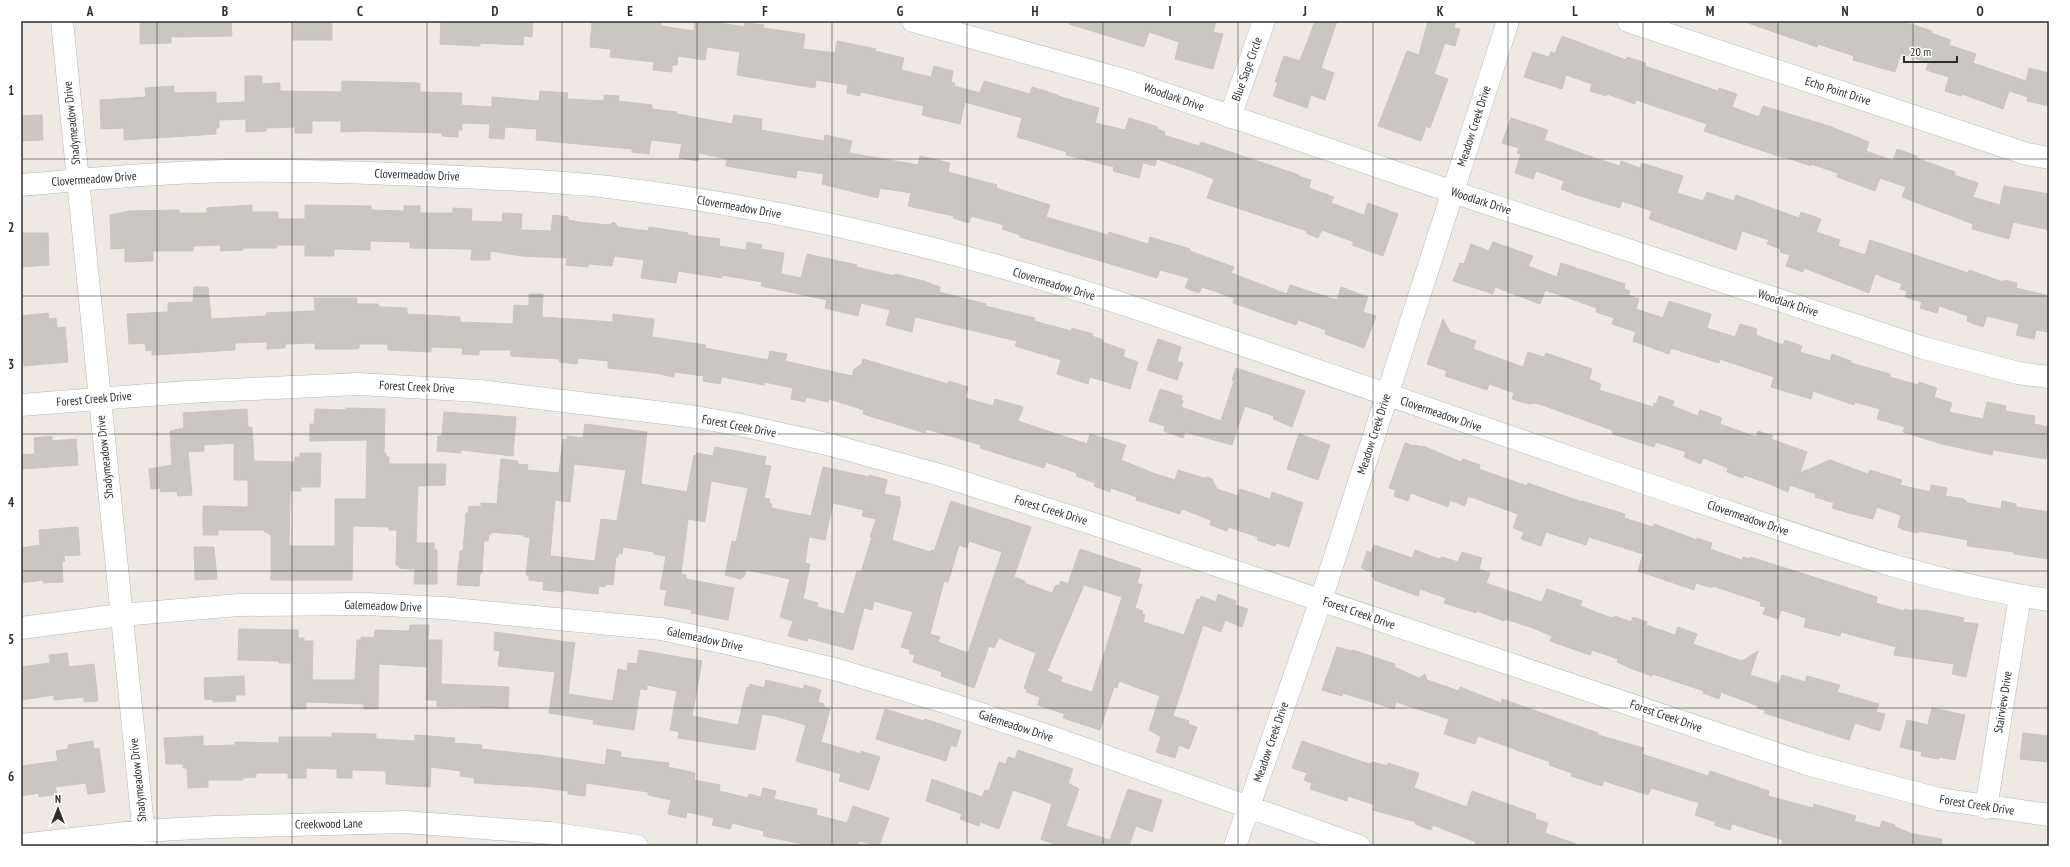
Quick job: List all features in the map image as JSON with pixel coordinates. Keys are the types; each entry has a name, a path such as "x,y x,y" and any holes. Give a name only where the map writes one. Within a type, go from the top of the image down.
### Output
{"street":[{"name":"Shadymeadow Drive","path":"62,21 144,839"},
{"name":"Woodlark Drive","path":"914,21 1124,80 1453,192 1924,348 2018,372 2049,377"},
{"name":"Blue Sage Circle","path":"1230,117 1264,21"},
{"name":"Meadow Creek Drive","path":"1235,846 1321,600 1508,21"},
{"name":"Echo Point Drive","path":"1628,21 2027,154 2049,158"},
{"name":"Clovermeadow Drive","path":"21,184 201,172 333,172 541,181 688,198 788,216 877,235 988,264 1153,314 1792,533 1959,583 2020,596 2049,600"},
{"name":"Forest Creek Drive","path":"21,405 187,392 358,384 479,391 689,416 736,424 827,444 940,476 1097,525 1807,764 1939,799 1986,808 2049,815"},
{"name":"Stairview Drive","path":"1986,808 2020,596"},
{"name":"Galemeadow Drive","path":"21,628 121,615 239,605 367,604 450,608 661,629 735,645 853,674 1051,737 1359,846"},
{"name":"Creekwood Lane","path":"21,845 144,839 214,826 405,822 550,833 637,846"}],"building":[{"path":"140,21 231,21 232,36 171,37 171,43 140,44"},
{"path":"293,21 332,21 332,40 293,40"},
{"path":"441,21 533,21 532,37 524,36 523,45 480,43 480,46 440,44"},
{"path":"592,21 662,21 661,26 694,31 695,21 710,21 744,27 745,23 764,25 763,28 805,34 803,49 835,53 837,41 876,49 875,51 904,58 901,70 931,77 934,66 953,71 951,82 955,83 954,86 980,93 984,81 1030,94 1032,87 1099,108 1095,123 1125,130 1129,118 1158,127 1157,129 1165,132 1164,135 1199,146 1201,142 1299,175 1298,176 1311,180 1309,188 1334,197 1331,203 1364,215 1368,203 1398,214 1383,256 1352,245 1354,242 1322,230 1318,238 1306,233 1307,231 1207,198 1214,179 1157,159 1155,166 1143,163 1139,178 1113,171 1114,167 1066,155 1067,152 1017,137 1022,118 965,102 960,124 922,115 924,106 861,92 860,96 847,93 848,85 816,80 815,88 737,75 740,52 707,47 705,60 678,56 677,65 672,65 672,72 653,70 654,62 610,57 611,49 590,47"},
{"path":"1070,21 1216,21 1213,32 1223,34 1213,69 1175,59 1179,42 1149,32 1144,47 1069,24"},
{"path":"1315,21 1337,21 1321,68 1334,73 1325,100 1311,95 1307,108 1273,96 1278,82 1275,82 1284,56 1300,61"},
{"path":"1428,21 1456,21 1454,28 1460,29 1455,46 1445,43 1434,74 1448,79 1430,128 1426,126 1421,141 1378,126 1407,51 1419,55"},
{"path":"1749,21 1902,21 1932,31 1931,33 1951,40 1949,45 1976,54 1973,63 2026,81 2029,68 2049,73 2049,106 2027,101 2028,97 2009,91 2003,109 1962,94 1961,96 1945,91 1949,77 1926,70 1928,63 1901,53 1895,72 1853,60 1854,56 1818,44 1817,47 1748,23"},
{"path":"1562,36 1626,60 1627,57 1646,63 1645,66 1718,91 1719,88 1737,94 1732,107 1759,117 1763,106 1829,126 1869,142 1866,151 1893,161 1897,149 1917,156 1916,158 1955,172 1954,175 1978,183 1973,197 2000,205 2004,186 2049,194 2049,230 2013,222 2009,239 1972,229 1973,224 1902,197 1906,187 1880,178 1875,191 1837,177 1838,173 1811,164 1811,166 1784,158 1704,131 1707,124 1636,100 1635,104 1607,94 1606,96 1590,91 1592,84 1566,75 1562,89 1524,77 1533,52 1549,57 1551,52 1555,54"},
{"path":"245,76 262,76 262,84 280,83 280,91 342,92 342,81 420,83 420,92 462,93 461,105 492,107 492,97 539,101 540,91 568,93 567,99 604,101 604,95 619,96 618,101 652,105 652,109 677,112 677,114 732,124 734,115 762,119 761,130 824,141 825,135 852,141 849,153 918,165 920,156 950,163 948,172 997,185 996,188 1050,205 1046,217 1108,235 1109,232 1148,244 1150,237 1190,249 1190,251 1234,267 1231,273 1287,294 1290,285 1337,300 1341,287 1368,297 1363,312 1376,316 1364,348 1325,334 1326,330 1298,320 1296,325 1233,303 1234,298 1202,287 1199,293 1185,288 1189,278 1160,270 1157,278 1020,237 1020,235 1002,229 1004,225 971,216 969,223 953,218 954,216 908,206 911,193 880,188 878,198 822,184 824,174 797,170 796,178 726,166 727,159 699,153 698,161 679,158 682,144 651,140 649,154 632,152 632,149 536,140 537,129 505,127 504,139 489,138 490,124 462,123 462,130 458,130 458,137 442,136 442,133 363,131 341,132 341,121 312,121 312,133 295,133 295,127 266,128 266,131 246,132 246,119 219,120 219,128 216,128 216,134 124,140 124,128 101,129 100,100 146,97 145,88 174,86 174,93 216,92 216,103 245,102"},
{"path":"42,115 43,140 21,141 21,116"},
{"path":"1511,118 1548,130 1544,140 1598,159 1620,166 1621,161 1640,168 1642,163 1683,176 1677,193 1703,201 1707,192 1734,201 1736,195 1799,218 1801,212 1821,219 1816,232 1840,240 1838,246 1865,255 1870,240 1968,273 1969,270 2003,282 2004,280 2017,283 2016,288 2049,296 2049,332 2036,330 2034,339 2016,335 2019,324 1987,316 1983,327 1967,321 1968,316 1939,306 1937,313 1920,308 1922,302 1905,297 1907,291 1900,289 1902,284 1875,274 1869,293 1804,268 1803,272 1786,266 1790,255 1780,252 1781,249 1767,244 1769,240 1742,231 1736,250 1649,219 1652,211 1622,201 1620,208 1577,195 1561,189 1564,181 1536,171 1533,179 1515,173 1521,154 1517,153 1519,148 1502,143"},
{"path":"252,205 252,212 278,212 278,219 305,219 305,205 371,206 371,210 404,211 404,206 420,206 420,213 453,213 453,208 472,209 471,221 502,222 503,213 522,214 521,230 551,231 553,215 568,217 568,220 579,222 609,225 614,222 618,227 648,231 649,227 688,233 688,235 720,239 719,246 746,250 747,242 762,245 761,249 784,253 781,274 801,278 807,254 857,265 856,267 895,276 895,274 924,281 940,287 939,292 986,304 985,306 1035,318 1034,321 1071,331 1072,328 1093,334 1092,336 1103,340 1102,342 1125,350 1123,357 1138,362 1130,389 1090,377 1088,384 1057,374 1061,360 1015,346 1017,341 915,317 912,332 886,325 890,310 861,303 858,316 825,308 827,300 761,286 762,282 722,275 722,278 678,271 676,283 641,278 644,260 614,256 612,266 589,264 588,267 566,265 567,258 522,256 490,251 490,260 471,260 472,249 410,248 410,242 370,241 370,250 334,249 334,256 305,256 305,245 277,245 277,248 243,248 243,250 221,251 220,245 193,246 193,251 153,251 153,261 125,262 125,248 111,249 110,215 130,211 179,210 179,213 207,213 207,208"},
{"path":"21,233 48,233 49,265 21,267"},
{"path":"1493,242 1533,256 1528,266 1557,277 1561,263 1625,284 1624,289 1630,291 1628,295 1639,299 1636,309 1663,318 1669,301 1711,314 1707,328 1735,337 1740,324 1757,329 1756,335 1783,345 1785,340 1802,346 1800,352 1830,361 1832,354 1851,361 1851,363 1890,374 1890,377 1918,385 1919,382 1937,388 1934,397 1952,403 1949,412 1983,419 1987,402 2006,406 2005,411 2035,416 2034,424 2049,427 2046,459 1993,450 1992,455 1942,444 1903,432 1905,427 1877,419 1880,409 1855,402 1854,405 1813,391 1811,399 1771,387 1774,377 1720,359 1719,363 1671,348 1669,354 1633,341 1636,332 1612,324 1614,318 1596,312 1597,308 1545,290 1540,304 1495,287 1493,294 1453,281 1460,263 1464,264 1471,244 1489,251"},
{"path":"194,287 208,287 211,319 266,316 266,313 315,311 314,298 357,298 357,304 378,304 380,307 407,308 407,314 460,317 460,322 513,324 514,305 529,306 529,294 543,294 542,317 613,322 613,314 654,319 652,337 706,345 705,348 768,360 770,351 787,354 785,361 852,376 854,369 862,364 863,359 948,384 949,381 968,387 965,398 993,406 995,399 1023,407 1018,421 1087,444 1090,434 1126,445 1121,460 1153,473 1175,480 1178,470 1212,479 1217,489 1238,496 1240,489 1270,499 1272,492 1303,503 1289,547 1276,543 1275,546 1257,540 1258,537 1228,527 1227,531 1210,525 1211,520 1182,509 1180,514 1136,500 1137,497 1111,488 1110,492 1094,486 1095,483 1076,476 1077,473 1046,462 1044,468 980,448 981,445 926,429 925,433 863,414 864,410 829,399 828,402 806,397 805,402 791,399 793,388 764,382 764,385 722,377 720,384 703,381 704,376 674,372 674,377 655,373 608,368 608,361 578,358 577,364 559,362 560,359 511,356 511,350 479,350 479,355 462,354 463,348 431,347 431,352 388,350 388,344 359,344 359,348 356,349 315,349 315,343 285,344 285,348 267,349 267,342 235,343 235,350 152,355 152,350 146,351 145,343 129,344 127,314 168,312 168,303 193,302"},
{"path":"48,313 49,319 56,318 57,328 65,327 68,362 24,366 21,316"},
{"path":"1443,319 1450,332 1476,341 1473,349 1523,367 1528,352 1544,357 1546,353 1592,369 1589,379 1601,384 1599,390 1653,407 1659,396 1674,401 1672,406 1698,416 1700,410 1722,418 1720,424 1756,437 1758,431 1773,436 1771,439 1807,452 1800,473 1830,460 1868,474 1870,470 1902,480 1900,485 1930,492 1931,485 1947,488 1945,496 1964,499 1968,503 2001,509 2002,501 2016,504 2016,507 2049,512 2049,559 2014,554 2014,552 1967,546 1968,540 1919,531 1918,533 1904,530 1898,527 1901,515 1877,507 1873,519 1832,508 1834,503 1815,497 1816,494 1790,485 1788,492 1744,475 1743,478 1727,472 1728,468 1703,458 1701,464 1684,457 1686,452 1656,442 1654,447 1613,434 1612,430 1545,406 1535,403 1528,404 1512,399 1514,393 1489,384 1487,390 1445,376 1447,371 1427,364"},
{"path":"1158,339 1181,347 1177,361 1183,363 1177,380 1147,370"},
{"path":"1236,368 1305,391 1292,427 1273,419 1274,416 1245,406 1232,445 1185,432 1183,438 1164,431 1165,426 1149,421 1160,389 1182,396 1181,400 1183,401 1181,407 1221,421 1234,381 1232,380"},
{"path":"346,408 385,409 384,453 386,453 386,457 389,457 389,464 446,464 445,485 418,486 416,543 434,543 434,550 437,550 437,584 414,584 415,569 399,568 399,565 396,565 397,530 389,530 389,527 353,526 352,580 271,580 271,534 268,534 268,532 264,532 264,530 218,530 218,535 203,535 203,506 248,507 248,480 234,480 234,443 204,445 204,451 188,452 192,495 178,496 177,491 161,492 160,488 151,489 149,469 172,465 170,431 184,428 183,413 247,409 248,427 252,427 254,461 295,462 295,457 300,457 300,453 321,453 320,487 301,487 301,491 290,491 289,546 335,546 335,499 366,499 367,440 310,441 310,424 314,424 315,409 346,410"},
{"path":"444,412 516,417 513,456 461,450 461,453 437,451 438,436 442,436"},
{"path":"585,424 647,432 641,484 687,492 694,455 696,456 697,453 713,456 715,447 766,457 764,465 771,466 764,498 770,499 769,503 772,504 771,508 811,516 823,467 869,477 869,475 887,480 884,494 900,497 899,501 901,501 892,540 930,552 931,550 934,551 951,501 1031,527 1014,577 1025,581 1024,583 1052,593 1056,585 1059,586 1061,581 1068,584 1080,549 1141,569 1137,583 1142,585 1135,608 1143,611 1142,614 1145,615 1143,622 1184,635 1197,599 1200,600 1201,596 1216,602 1218,594 1236,601 1235,605 1248,609 1242,627 1225,620 1221,632 1203,625 1173,716 1189,721 1188,724 1197,727 1189,749 1179,745 1175,758 1156,752 1161,737 1149,730 1160,696 1119,681 1117,688 1114,687 1100,730 1063,718 1065,714 1038,705 1040,697 1026,692 1027,690 1024,688 1036,653 999,638 994,648 989,646 974,688 941,676 942,672 913,662 915,655 909,653 910,650 901,647 913,612 874,601 872,610 864,608 853,650 808,638 807,641 788,636 793,621 780,617 790,579 746,570 744,577 741,579 725,575 732,541 736,542 748,488 711,481 705,522 688,519 681,574 686,575 686,579 734,588 728,620 691,613 692,610 664,605 667,590 660,589 666,556 654,554 654,552 623,547 622,554 618,553 618,557 616,556 613,585 606,584 605,587 599,586 598,594 564,590 564,592 543,590 544,582 529,580 529,576 526,575 530,537 524,537 524,535 491,532 491,534 489,534 488,541 484,541 482,573 480,573 479,586 457,585 460,551 463,551 466,513 468,513 469,506 481,507 481,503 497,504 501,459 518,461 518,464 528,465 527,470 559,473 563,439 567,440 567,436 583,438","holes":["574,464 626,470 617,521 601,519 595,561 550,556 555,500 570,502","833,503 864,510 862,516 876,519 861,572 857,571 844,614 817,607 818,603 803,599 810,564 805,563 809,537 825,540","969,541 1002,552 968,653 938,642 940,637 930,634 944,581 948,582 959,545 967,548","1084,585 1122,597 1092,692 1061,682 1062,677 1047,671"]},
{"path":"1299,434 1330,445 1318,480 1287,469"},
{"path":"52,436 52,441 76,439 78,465 21,469 21,455 35,454 34,438"},
{"path":"1405,443 1414,446 1423,446 1461,462 1463,459 1480,465 1479,469 1527,486 1528,483 1582,502 1625,514 1624,518 1653,527 1654,524 1697,540 1697,538 1712,543 1710,549 1742,560 1743,557 1750,559 1750,557 1877,597 1876,603 1904,611 1904,609 1914,611 1914,609 1924,610 1964,618 1963,622 1978,624 1966,677 1952,674 1954,664 1894,655 1896,647 1841,632 1840,636 1804,627 1806,618 1781,610 1778,619 1763,614 1766,607 1760,606 1761,602 1713,586 1712,588 1696,583 1694,590 1638,571 1643,554 1589,537 1586,545 1546,532 1541,546 1521,539 1524,532 1513,528 1518,514 1468,496 1465,506 1450,500 1448,507 1411,493 1408,501 1394,496 1396,490 1389,488"},
{"path":"78,527 80,555 64,556 65,561 62,562 63,582 43,583 43,580 21,583 21,548 40,545 39,530"},
{"path":"1374,545 1412,558 1415,550 1439,559 1442,557 1458,562 1462,552 1482,558 1479,569 1490,573 1486,583 1538,601 1542,602 1547,589 1582,601 1580,606 1612,618 1615,616 1631,622 1633,617 1647,622 1646,625 1675,635 1678,627 1697,634 1693,644 1742,661 1758,651 1750,675 1779,684 1782,675 1805,682 1807,676 1840,685 1837,692 1879,704 1876,712 1885,714 1880,731 1855,723 1849,740 1764,713 1765,710 1757,708 1758,706 1721,692 1719,699 1703,693 1704,691 1653,674 1652,676 1635,670 1617,662 1618,659 1592,650 1590,655 1550,641 1552,636 1533,628 1505,619 1504,621 1477,611 1476,613 1444,603 1446,598 1420,589 1418,596 1374,580 1375,578 1371,576 1373,573 1361,568 1367,551 1371,553"},
{"path":"194,547 214,547 217,579 195,580"},
{"path":"410,625 429,625 428,640 442,640 441,684 509,687 508,708 437,706 437,700 426,700 427,667 379,664 378,709 364,709 364,704 306,702 306,709 291,709 291,663 279,663 279,661 238,660 239,629 298,630 298,638 304,638 304,641 313,641 312,680 355,680 357,640 361,640 361,637 374,638 375,630 409,631"},
{"path":"495,632 575,643 568,694 613,701 618,669 627,671 628,663 637,664 639,650 702,661 692,716 738,725 747,687 749,688 750,684 764,688 766,680 803,689 804,685 821,690 818,702 824,704 824,707 830,709 821,742 861,754 861,751 880,757 869,790 839,781 841,774 796,761 806,725 775,716 762,714 755,750 678,738 679,732 670,730 677,691 647,685 647,690 640,689 634,730 593,724 594,720 549,713 555,672 498,666 500,651 494,650"},
{"path":"1337,647 1353,650 1395,664 1394,667 1419,678 1425,674 1427,680 1459,691 1460,687 1501,703 1502,699 1598,733 1598,735 1644,748 1642,754 1708,776 1710,771 1769,791 1768,796 1813,808 1814,804 1856,816 1854,821 1880,828 1882,821 1895,825 1895,827 1913,834 1942,839 1942,846 1781,846 1783,840 1732,824 1730,830 1714,825 1716,822 1695,815 1699,803 1651,788 1648,795 1604,781 1602,786 1571,776 1572,773 1549,765 1550,762 1478,736 1475,744 1444,734 1449,719 1396,702 1394,709 1343,693 1342,696 1322,690"},
{"path":"67,653 69,667 94,664 98,701 84,702 84,697 54,700 54,695 21,700 21,667 50,663 49,655"},
{"path":"244,676 245,695 235,695 236,701 213,702 213,699 205,700 204,678"},
{"path":"1932,708 1965,715 1955,760 1921,756 1922,752 1900,747 1907,720 1928,725"},
{"path":"885,709 924,721 925,719 961,731 956,747 951,745 946,761 876,739"},
{"path":"332,733 376,734 376,739 415,741 415,735 455,738 454,743 482,745 481,749 547,756 605,765 607,749 621,752 620,757 669,763 668,767 695,773 694,780 720,785 719,791 748,798 749,794 761,797 763,788 776,791 774,799 817,809 816,815 847,823 853,806 889,818 879,846 859,841 858,846 813,846 763,836 764,831 732,823 730,829 712,825 714,818 687,812 686,818 668,814 671,800 648,795 648,792 586,783 585,796 568,794 568,791 536,787 474,783 474,778 460,776 461,771 431,767 430,787 386,784 386,771 352,770 352,778 337,778 337,769 306,768 306,778 288,778 288,773 256,773 256,777 243,778 243,780 208,780 208,787 188,788 187,768 183,768 183,764 166,764 164,738 203,736 203,746 235,745 235,742 279,743 279,737 332,737"},
{"path":"2023,733 2049,736 2049,762 2020,759"},
{"path":"93,741 94,749 99,748 105,792 88,794 86,783 55,787 57,794 39,797 39,793 21,796 21,766 58,761 56,751 68,749 68,745"},
{"path":"1302,741 1369,764 1373,762 1387,766 1388,763 1419,773 1414,788 1467,807 1472,791 1536,814 1535,819 1548,823 1545,833 1576,844 1576,846 1475,846 1476,842 1433,825 1431,830 1415,824 1416,822 1373,810 1375,805 1348,796 1347,801 1310,789 1312,783 1304,780 1307,773 1292,768"},
{"path":"1018,750 1073,769 1068,783 1079,789 1066,826 1110,840 1128,789 1162,800 1152,832 1136,826 1129,846 1058,846 1041,839 1052,804 1013,790 999,829 980,822 979,826 960,819 962,814 926,801 932,779 982,797 985,790 988,791 990,788 999,762 1006,764 1008,757 1015,759"}]}
